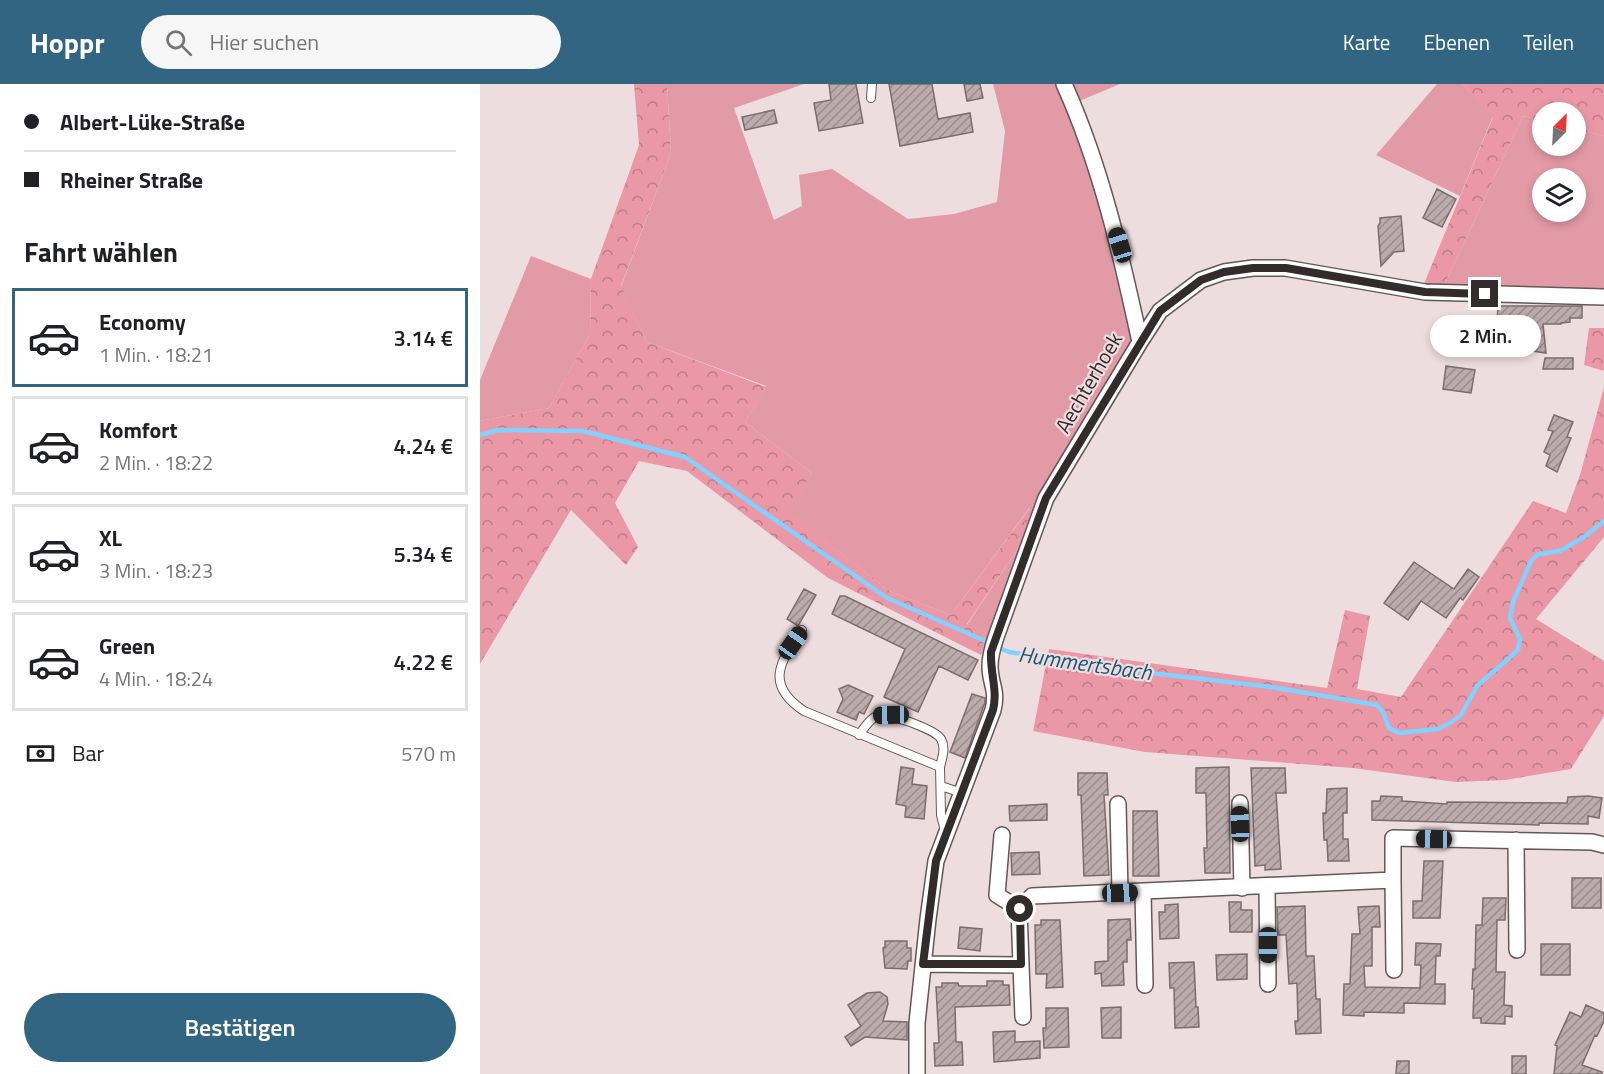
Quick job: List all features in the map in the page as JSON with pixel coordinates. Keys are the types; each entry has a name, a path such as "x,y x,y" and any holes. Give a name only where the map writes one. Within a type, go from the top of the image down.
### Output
{"street":[{"name":"Aechterhoek","path":"962,793 996,697 990,668 991,652 1046,498 1140,342 1120,245 1083,125 1064,84"},
{"path":"1140,342 1160,311 1201,280 1224,272 1253,268 1286,268 1425,292 1604,297"},
{"path":"917,1074 917,1023 936,861 962,793"},
{"path":"1240,803 1242,888"},
{"path":"1118,804 1120,893"},
{"path":"1002,835 997,895 1020,909"},
{"path":"1394,970 1393,838 1592,842 1604,846"},
{"path":"1516,840 1516,950"},
{"path":"1023,1017 1020,909 1032,896 1393,880"},
{"path":"1267,886 1268,984"},
{"path":"1143,892 1145,985"},
{"path":"923,964 1021,964"}],"lane":[{"path":"871,98 872,84"},
{"path":"802,630 778,676 782,692 792,703 804,711 859,735 940,767"},
{"path":"859,735 869,721 879,716 891,715 936,733 942,740 944,749 940,767 941,815 945,836"},
{"path":"941,786 962,793"}],"shaded area":[{"path":"667,84 804,84 734,108 774,220 802,206 799,175 832,169 908,219 954,214 997,202 1005,131 993,84 1058,84 1077,129 1116,251 1134,342 1042,493 989,634 967,625 1019,547 1030,507 951,615 889,591 788,511 812,473 745,422 766,386 647,342 621,287 671,153"},
{"path":"1070,84 1120,84 1077,102"},
{"path":"1437,84 1462,84 1493,116 1460,196 1376,155"},
{"path":"1523,116 1532,118 1532,156 1586,156 1586,132 1604,136 1604,290 1444,286"},
{"path":"531,256 591,279 590,334 549,408 480,421 480,380"}],"green space":[{"path":"634,84 667,84 671,153 621,286 647,342 766,387 745,422 812,473 789,511 889,591 951,615 1032,505 1019,547 967,624 989,634 981,655 828,578 687,471 639,461 615,503 638,547 626,565 571,510 480,664 480,421 549,408 590,334 591,279 639,145"},
{"path":"1462,84 1604,84 1604,136 1586,132 1586,102 1532,102 1532,118 1523,116 1444,286 1423,286 1493,117"},
{"path":"1589,328 1604,328 1604,371 1584,365"},
{"path":"1604,387 1604,537 1536,619 1604,661 1604,716 1571,769 1505,780 1456,782 1353,768 1145,752 1033,731 1049,649 1327,688 1345,610 1370,616 1357,689 1401,697 1533,501 1566,513 1580,475"}],"building":[{"path":"829,84 856,84 863,123 819,131 814,103 831,100"},
{"path":"889,84 932,84 938,119 970,113 973,132 900,146"},
{"path":"964,84 980,84 983,98 967,101"},
{"path":"774,110 777,123 745,130 742,117"},
{"path":"1437,189 1456,199 1442,227 1423,218"},
{"path":"1401,216 1404,251 1394,252 1381,266 1378,226 1380,218"},
{"path":"1498,306 1582,306 1582,318 1570,318 1570,322 1561,324 1543,324 1546,353 1512,348 1515,323 1497,323"},
{"path":"1545,358 1573,358 1573,369 1543,369"},
{"path":"1446,366 1475,370 1471,393 1443,389"},
{"path":"1554,415 1573,422 1567,437 1571,438 1557,472 1546,466 1550,455 1544,452 1553,431 1548,430"},
{"path":"1414,562 1454,589 1468,569 1479,577 1463,600 1460,598 1446,618 1421,601 1408,620 1384,603"},
{"path":"804,589 816,595 798,626 787,619"},
{"path":"840,596 845,596 978,660 968,680 939,666 918,712 884,697 905,649 832,614"},
{"path":"848,685 873,696 864,714 859,712 856,720 837,712 843,699 839,689"},
{"path":"972,694 985,698 985,702 965,758 950,752"},
{"path":"901,767 914,769 912,784 927,786 924,819 905,817 906,806 896,804"},
{"path":"1229,767 1230,873 1205,873 1206,793 1196,793 1196,768"},
{"path":"1251,768 1285,768 1286,793 1276,793 1281,869 1265,870 1265,865 1255,866"},
{"path":"1078,773 1107,773 1108,795 1104,795 1109,875 1084,876"},
{"path":"1347,788 1347,813 1343,813 1343,839 1348,839 1349,861 1328,861 1327,840 1324,840 1323,813 1326,813 1327,789"},
{"path":"1381,796 1402,797 1402,801 1447,804 1447,802 1567,803 1568,797 1602,798 1599,818 1588,816 1588,824 1539,823 1539,825 1372,820 1372,801 1380,801"},
{"path":"1047,804 1047,820 1010,821 1009,806"},
{"path":"1133,811 1157,811 1159,876 1133,876"},
{"path":"1039,852 1040,874 1012,875 1011,853"},
{"path":"1424,861 1443,861 1440,918 1413,918 1413,901 1422,901"},
{"path":"1572,878 1601,878 1601,908 1572,908"},
{"path":"1483,898 1506,898 1505,920 1497,920 1496,972 1505,972 1504,1005 1512,1006 1512,1017 1505,1016 1505,1024 1481,1023 1481,1018 1473,1018 1474,989 1472,989 1476,925 1482,925"},
{"path":"1229,902 1241,902 1241,910 1252,910 1252,932 1230,932"},
{"path":"1178,904 1179,938 1160,939 1159,912 1165,912 1165,905"},
{"path":"1305,906 1306,956 1314,956 1316,999 1320,999 1321,1033 1296,1034 1297,983 1289,984 1286,935 1278,935 1277,907"},
{"path":"1379,906 1380,927 1372,927 1372,966 1364,966 1365,987 1420,988 1421,965 1415,965 1416,943 1441,944 1440,956 1436,956 1435,984 1445,984 1445,1004 1404,1003 1404,1013 1364,1012 1364,1016 1343,1015 1344,984 1350,984 1352,934 1360,934 1358,907"},
{"path":"1130,919 1131,940 1127,940 1127,962 1123,962 1124,985 1102,986 1101,973 1095,974 1095,962 1108,961 1108,920"},
{"path":"1041,920 1060,920 1063,987 1046,988 1047,974 1036,974 1035,925 1041,925"},
{"path":"960,927 982,929 980,951 958,948"},
{"path":"885,941 907,941 907,948 911,948 911,961 908,961 907,969 885,968 883,948"},
{"path":"1541,944 1570,944 1570,975 1541,975"},
{"path":"1247,954 1247,979 1217,980 1216,955"},
{"path":"1194,962 1199,1027 1175,1028 1174,988 1170,988 1169,963"},
{"path":"987,981 1003,981 1003,985 1009,985 1010,1005 955,1007 956,1042 962,1042 963,1065 935,1066 934,1043 939,1043 936,987 942,987 942,983 958,983 959,986 987,986"},
{"path":"880,992 887,997 888,1004 883,1021 907,1022 907,1040 865,1037 851,1046 845,1037 861,1026 848,1005 867,993"},
{"path":"1586,1005 1604,1013 1604,1021 1582,1065 1602,1072 1602,1074 1554,1074 1557,1046 1555,1045 1570,1012 1581,1017"},
{"path":"1121,1007 1121,1038 1102,1038 1101,1008"},
{"path":"1046,1008 1068,1008 1069,1047 1044,1048 1043,1028 1046,1028"},
{"path":"1015,1031 1015,1042 1040,1041 1040,1058 994,1062 993,1032"},
{"path":"1512,1056 1526,1056 1526,1074 1512,1074"},
{"path":"1397,1061 1409,1061 1409,1074 1396,1074"}],"waterway":[{"name":"Hummertsbach","path":"480,435 498,430 583,431 685,457 887,598 990,643"},
{"name":"Hummertsbach","path":"997,647 1009,652 1125,670 1271,687 1377,705 1383,712 1389,728 1399,733 1438,729 1461,715 1477,686 1518,650 1520,639 1510,618 1513,602 1531,561 1538,554 1560,551 1584,537 1604,521"}],"route":[{"path":"1020,909 1021,964 923,964 936,861 996,697 990,668 991,652 1046,498 1160,311 1201,280 1224,272 1253,268 1286,268 1425,292 1485,294"}]}
